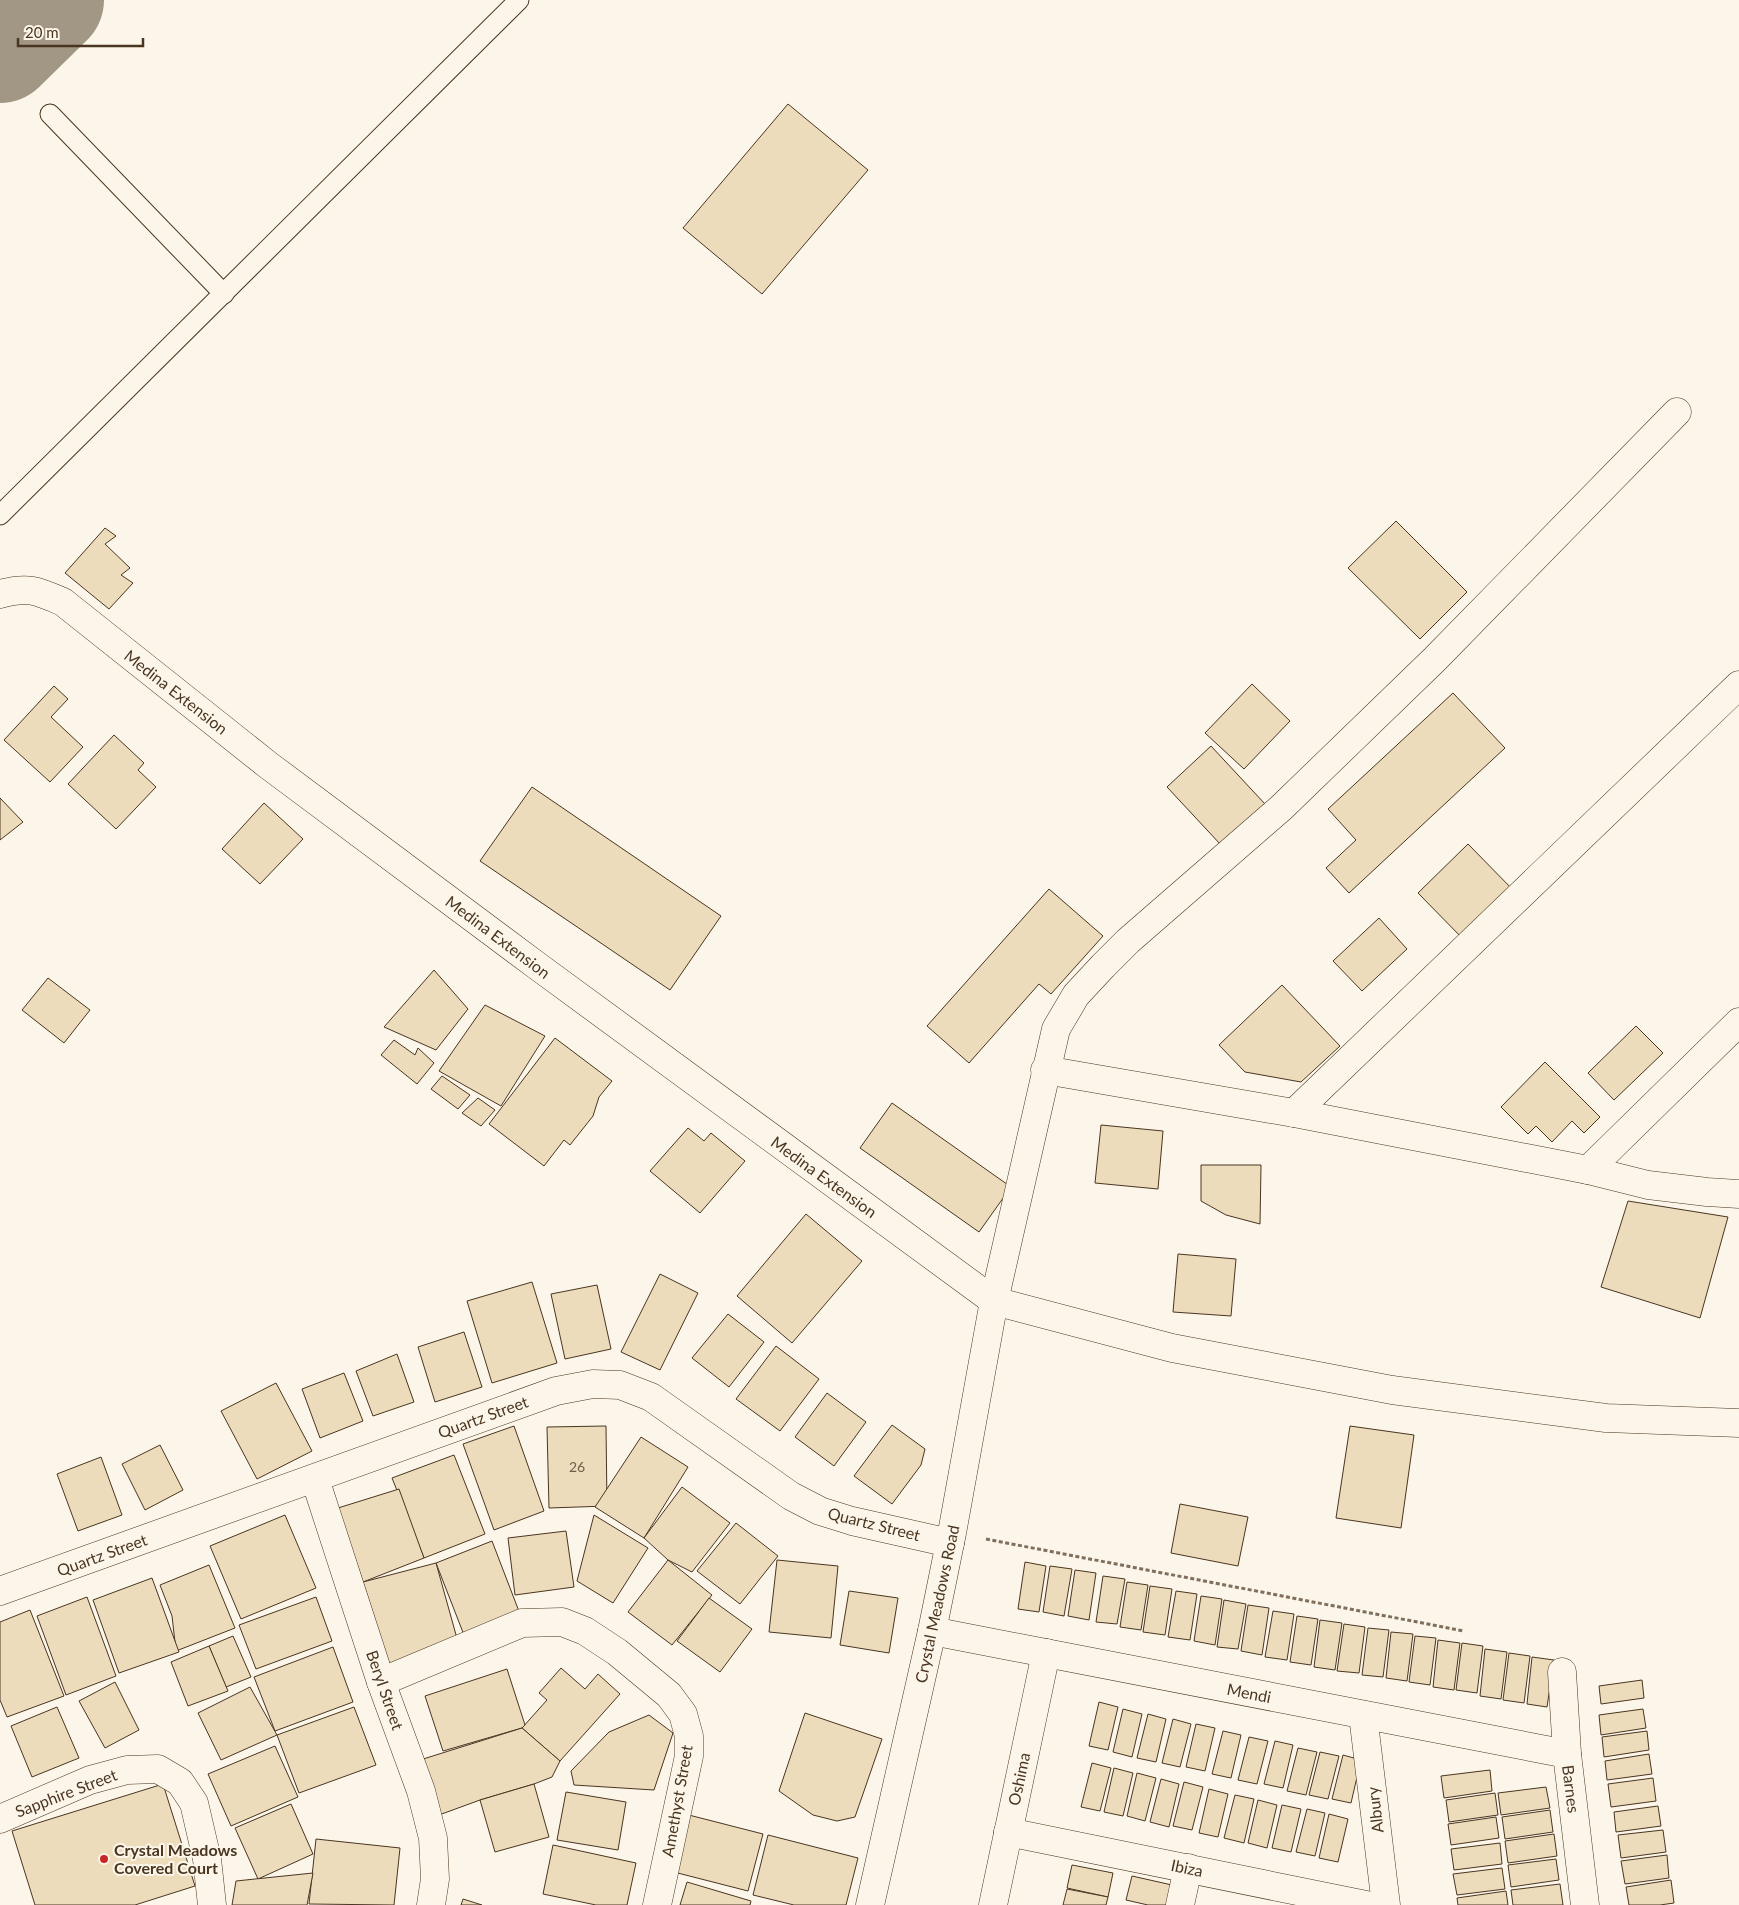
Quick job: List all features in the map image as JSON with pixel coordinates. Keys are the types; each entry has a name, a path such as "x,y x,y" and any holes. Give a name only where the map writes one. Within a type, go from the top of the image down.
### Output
{"street":[{"name":"Crystal Meadows Road","path":"870,1905 932,1631 951,1538 994,1301 1056,1029 1076,995 1128,941 1281,808 1436,659 1677,412"},
{"name":"Medina Extension","path":"0,594 11,591 35,590 62,602 268,765 536,965 994,1301"},
{"path":"1294,1113 1739,686"},
{"path":"1588,1170 1739,1022"},
{"path":"1046,1070 1294,1113 1588,1170 1648,1186 1739,1194"},
{"path":"994,1301 1172,1348 1392,1390 1606,1418 1739,1423"},
{"name":"Quartz Street","path":"0,1592 556,1391 593,1384 620,1385 651,1396 791,1496 820,1511 852,1521 951,1538"},
{"name":"Beryl Street","path":"315,1479 381,1682 421,1791 433,1838 435,1879 431,1905"},
{"name":"Amethyst Street","path":"381,1682 522,1623 562,1622 585,1630 617,1652 669,1695 683,1714 688,1736 689,1756 657,1905"},
{"name":"Mendi","path":"932,1631 1567,1754"},
{"name":"Oshima","path":"993,1905 1046,1653"},
{"name":"Barnes","path":"1562,1672 1567,1754 1586,1905"},
{"name":"Albury","path":"1363,1715 1386,1905"},
{"name":"Sapphire Street","path":"0,1819 90,1780 127,1770 158,1769 180,1782 194,1803 207,1859 212,1905"},
{"name":"Ibiza","path":"1008,1832 1366,1905"},
{"path":"1180,1905 1188,1868"}],"lane":[{"path":"0,515 519,0"},
{"path":"50,114 224,294"}],"path":[{"path":"951,1538 1464,1631"}],"building":[{"path":"788,104 868,170 762,294 683,228"},
{"path":"1396,521 1467,592 1420,639 1348,568"},
{"path":"105,528 116,536 105,544 130,568 121,575 133,583 109,609 65,573"},
{"path":"1252,684 1290,721 1244,769 1205,733"},
{"path":"54,686 68,699 51,717 83,747 50,782 4,740"},
{"path":"1453,693 1505,748 1349,893 1326,868 1356,840 1328,809"},
{"path":"114,735 144,763 138,770 156,787 116,829 68,784"},
{"path":"1211,746 1265,804 1221,845 1167,787"},
{"path":"532,787 721,916 670,990 480,861"},
{"path":"0,798 23,822 0,840"},
{"path":"264,803 303,839 260,884 222,849"},
{"path":"1468,844 1518,895 1467,943 1418,893"},
{"path":"1049,889 1103,936 1051,994 1039,984 969,1063 927,1026"},
{"path":"1379,918 1407,949 1362,991 1333,961"},
{"path":"434,970 468,1009 436,1050 384,1027"},
{"path":"48,978 90,1010 64,1043 22,1010"},
{"path":"1282,985 1340,1046 1301,1082 1245,1072 1219,1045"},
{"path":"485,1005 545,1036 501,1106 439,1071"},
{"path":"1636,1026 1663,1053 1614,1100 1588,1073"},
{"path":"555,1038 612,1081 599,1097 593,1116 570,1145 564,1140 544,1166 489,1124"},
{"path":"394,1040 415,1055 418,1048 434,1063 417,1084 381,1055"},
{"path":"1545,1062 1600,1117 1584,1133 1572,1121 1552,1142 1536,1126 1528,1134 1501,1107"},
{"path":"442,1076 470,1095 458,1109 431,1089"},
{"path":"478,1098 495,1110 481,1126 462,1113"},
{"path":"892,1103 1011,1187 979,1232 860,1148"},
{"path":"1101,1125 1163,1131 1158,1189 1095,1183"},
{"path":"688,1128 704,1141 711,1133 745,1161 700,1213 650,1171"},
{"path":"1201,1165 1261,1165 1260,1224 1226,1215 1201,1201"},
{"path":"1628,1201 1728,1217 1700,1318 1601,1287"},
{"path":"806,1214 862,1261 792,1343 737,1296"},
{"path":"1178,1254 1236,1259 1231,1316 1173,1312"},
{"path":"660,1274 698,1293 660,1370 621,1352"},
{"path":"532,1282 557,1363 492,1383 467,1301"},
{"path":"597,1285 611,1349 565,1359 551,1294"},
{"path":"728,1314 764,1342 729,1387 692,1358"},
{"path":"464,1332 482,1387 435,1402 418,1347"},
{"path":"776,1346 819,1379 780,1431 736,1399"},
{"path":"397,1354 414,1402 373,1416 356,1371"},
{"path":"344,1373 363,1421 320,1438 302,1389"},
{"path":"276,1383 312,1451 257,1479 221,1411"},
{"path":"827,1393 866,1422 834,1466 795,1437"},
{"path":"892,1425 925,1449 921,1465 892,1504 854,1476"},
{"path":"514,1426 544,1511 494,1530 463,1444"},
{"path":"606,1426 607,1506 549,1508 547,1427"},
{"path":"1350,1426 1414,1435 1401,1528 1336,1518"},
{"path":"641,1437 688,1467 644,1538 595,1507"},
{"path":"160,1445 183,1490 145,1510 122,1464"},
{"path":"454,1455 485,1534 424,1558 392,1478"},
{"path":"101,1457 122,1515 78,1531 57,1474"},
{"path":"682,1487 730,1523 692,1572 668,1560 644,1538"},
{"path":"399,1489 424,1558 363,1582 338,1508"},
{"path":"1180,1504 1248,1517 1238,1566 1171,1553"},
{"path":"285,1515 316,1588 241,1619 210,1546"},
{"path":"594,1515 648,1548 613,1603 577,1581"},
{"path":"736,1523 778,1556 740,1604 697,1571"},
{"path":"566,1531 574,1587 515,1595 508,1538"},
{"path":"492,1541 520,1614 464,1635 436,1563"},
{"path":"668,1560 712,1595 672,1645 628,1612"},
{"path":"777,1560 838,1566 831,1638 769,1632"},
{"path":"1025,1562 1046,1566 1039,1612 1018,1609"},
{"path":"436,1563 458,1642 389,1664 363,1582"},
{"path":"209,1565 235,1628 176,1651 172,1616 160,1585"},
{"path":"1050,1566 1072,1569 1064,1616 1043,1612"},
{"path":"1075,1570 1096,1573 1089,1620 1068,1616"},
{"path":"1103,1576 1125,1579 1117,1624 1096,1622"},
{"path":"152,1578 179,1652 119,1673 93,1600"},
{"path":"1127,1582 1148,1585 1141,1630 1120,1627"},
{"path":"1150,1586 1172,1589 1165,1635 1143,1632"},
{"path":"849,1591 898,1598 889,1653 840,1645"},
{"path":"1176,1591 1197,1594 1190,1640 1168,1637"},
{"path":"1201,1596 1222,1599 1215,1645 1194,1641"},
{"path":"87,1597 116,1676 66,1695 37,1616"},
{"path":"316,1597 332,1641 256,1669 239,1625"},
{"path":"709,1598 752,1629 720,1672 677,1641"},
{"path":"1224,1600 1246,1604 1238,1649 1217,1647"},
{"path":"1248,1605 1269,1608 1262,1655 1241,1651"},
{"path":"30,1610 64,1696 7,1717 0,1700 0,1622"},
{"path":"1273,1611 1294,1614 1287,1660 1265,1657"},
{"path":"1297,1616 1318,1619 1311,1665 1290,1662"},
{"path":"1320,1620 1342,1623 1335,1670 1314,1667"},
{"path":"1344,1624 1365,1627 1359,1673 1337,1671"},
{"path":"1368,1628 1389,1630 1383,1677 1362,1675"},
{"path":"1391,1632 1413,1634 1407,1681 1386,1678"},
{"path":"233,1636 251,1677 226,1687 209,1646"},
{"path":"1415,1636 1436,1638 1430,1685 1409,1682"},
{"path":"1438,1640 1460,1643 1454,1690 1433,1687"},
{"path":"1462,1643 1483,1646 1477,1693 1456,1690"},
{"path":"209,1646 228,1691 188,1706 171,1662"},
{"path":"333,1647 353,1702 275,1731 254,1677"},
{"path":"1485,1649 1507,1652 1501,1699 1480,1696"},
{"path":"1509,1653 1530,1656 1524,1703 1503,1700"},
{"path":"1532,1657 1554,1660 1547,1707 1527,1704"},
{"path":"561,1668 585,1689 598,1674 620,1694 560,1761 522,1728 547,1700 539,1693"},
{"path":"507,1669 525,1725 522,1728 443,1751 425,1696"},
{"path":"1642,1680 1644,1698 1601,1704 1599,1686"},
{"path":"115,1682 139,1730 105,1748 79,1701"},
{"path":"250,1687 277,1735 221,1760 198,1713"},
{"path":"1099,1702 1118,1707 1108,1750 1089,1746"},
{"path":"57,1707 79,1758 32,1777 11,1726"},
{"path":"354,1707 376,1765 299,1793 277,1735"},
{"path":"1123,1709 1142,1714 1132,1757 1113,1752"},
{"path":"1643,1709 1646,1728 1601,1735 1599,1715"},
{"path":"805,1713 882,1739 855,1817 837,1821 813,1815 779,1791"},
{"path":"1148,1714 1166,1719 1156,1762 1137,1758"},
{"path":"649,1715 673,1733 654,1790 574,1785 571,1771 609,1732"},
{"path":"1173,1719 1191,1724 1180,1767 1162,1763"},
{"path":"1196,1724 1215,1728 1205,1771 1186,1767"},
{"path":"522,1728 560,1761 552,1777 439,1815 420,1760"},
{"path":"1223,1731 1241,1735 1231,1778 1212,1774"},
{"path":"1647,1731 1649,1750 1604,1757 1602,1737"},
{"path":"1249,1737 1268,1741 1257,1784 1238,1780"},
{"path":"1275,1741 1293,1745 1283,1788 1264,1784"},
{"path":"275,1746 298,1797 231,1826 208,1774"},
{"path":"1298,1748 1317,1752 1306,1795 1287,1791"},
{"path":"1320,1752 1339,1756 1328,1799 1309,1795"},
{"path":"1649,1754 1652,1774 1607,1780 1605,1761"},
{"path":"1343,1755 1361,1760 1351,1803 1332,1799"},
{"path":"1092,1763 1111,1768 1100,1811 1081,1807"},
{"path":"1114,1768 1133,1773 1123,1816 1104,1812"},
{"path":"1490,1770 1492,1791 1444,1798 1441,1776"},
{"path":"1137,1773 1156,1778 1145,1821 1127,1816"},
{"path":"1653,1778 1656,1801 1611,1807 1608,1784"},
{"path":"1161,1779 1179,1784 1169,1827 1150,1822"},
{"path":"1184,1782 1203,1787 1192,1830 1173,1826"},
{"name":"Crystal Meadows Covered Court","path":"163,1784 195,1886 135,1905 35,1905 12,1831"},
{"path":"534,1784 549,1837 495,1852 480,1800"},
{"path":"1546,1787 1550,1808 1501,1815 1498,1793"},
{"path":"1209,1789 1228,1794 1218,1837 1199,1833"},
{"path":"566,1792 626,1802 618,1850 557,1840"},
{"path":"1495,1793 1498,1815 1449,1822 1446,1800"},
{"path":"1235,1795 1254,1799 1244,1843 1224,1838"},
{"path":"1258,1800 1277,1805 1267,1848 1248,1843"},
{"path":"291,1804 313,1854 258,1879 235,1828"},
{"path":"1282,1805 1301,1809 1291,1852 1272,1848"},
{"path":"1658,1806 1661,1826 1616,1832 1614,1812"},
{"path":"1307,1809 1325,1813 1315,1856 1296,1852"},
{"path":"1550,1810 1553,1832 1505,1839 1502,1817"},
{"path":"681,1813 763,1834 748,1891 666,1870"},
{"path":"1329,1814 1348,1819 1338,1862 1319,1858"},
{"path":"1496,1817 1499,1838 1451,1845 1448,1824"},
{"path":"1663,1830 1666,1852 1621,1858 1618,1835"},
{"path":"1554,1834 1557,1856 1508,1863 1505,1841"},
{"path":"768,1835 858,1858 846,1905 794,1905 753,1895"},
{"path":"316,1839 400,1848 394,1905 309,1904"},
{"path":"1500,1843 1502,1864 1454,1870 1451,1849"},
{"path":"553,1845 636,1863 627,1905 596,1905 543,1894"},
{"path":"1667,1855 1669,1878 1625,1884 1621,1861"},
{"path":"1556,1859 1559,1880 1511,1887 1508,1865"},
{"path":"1072,1865 1113,1873 1108,1897 1067,1888"},
{"path":"1502,1868 1505,1889 1457,1895 1453,1874"},
{"path":"313,1873 307,1905 232,1905 236,1881"},
{"path":"1132,1876 1172,1885 1169,1905 1148,1905 1126,1900"},
{"path":"1671,1880 1674,1903 1629,1905 1626,1887"},
{"path":"687,1882 751,1901 750,1905 680,1905"},
{"path":"1560,1884 1563,1905 1513,1905 1511,1890"},
{"path":"1067,1889 1108,1897 1106,1905 1063,1905"},
{"path":"1506,1891 1508,1905 1458,1905 1457,1898"},
{"path":"463,1899 482,1905 461,1905"}],"taxiway":[{"path":"0,47 48,0"}],"place":[{"name":"Crystal Meadows Covered Court","path":"104,1859"}]}
